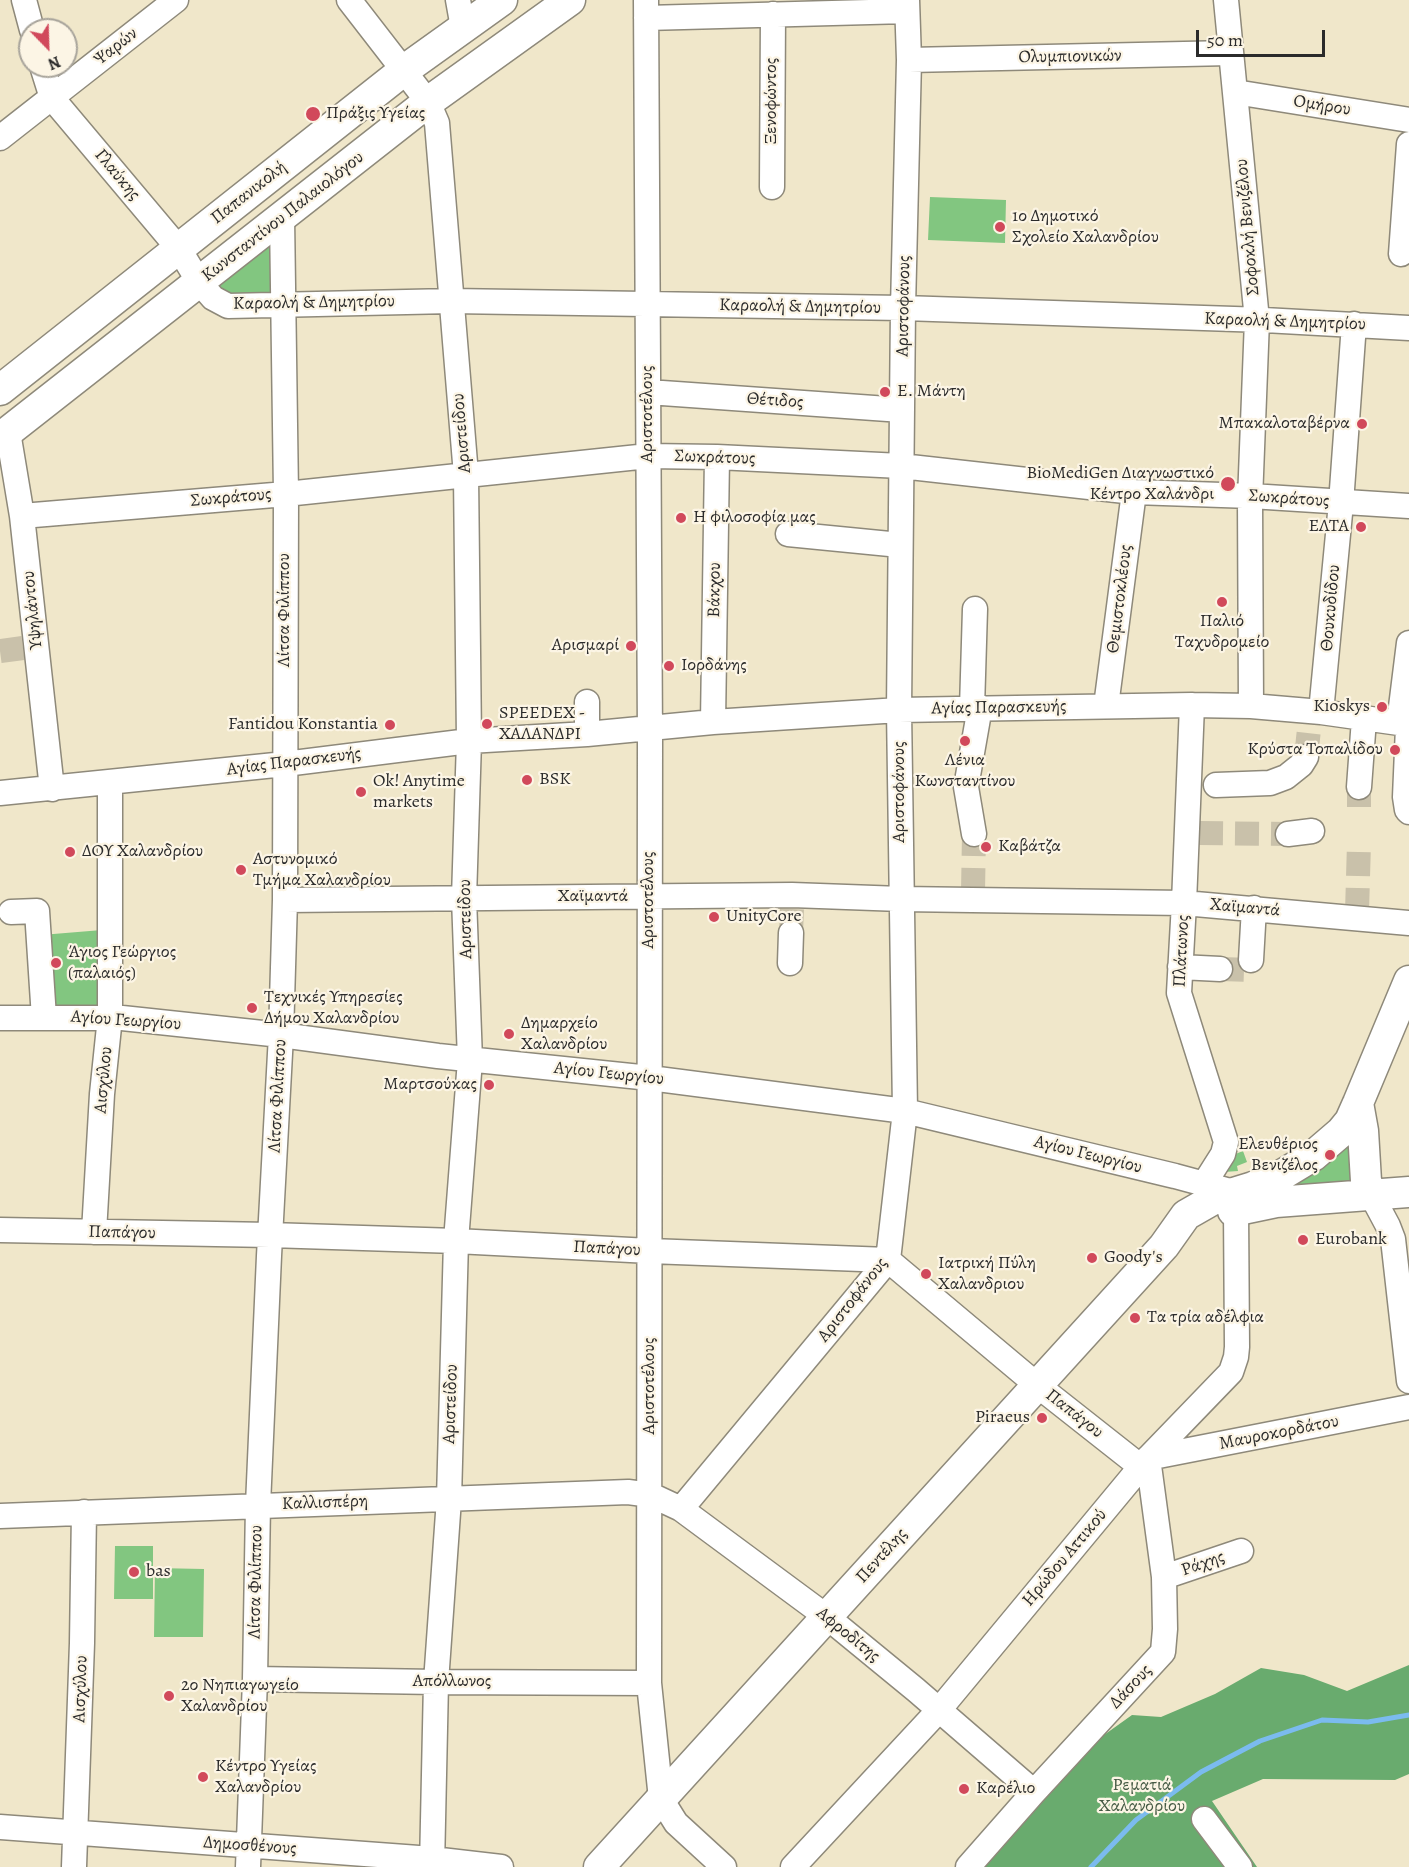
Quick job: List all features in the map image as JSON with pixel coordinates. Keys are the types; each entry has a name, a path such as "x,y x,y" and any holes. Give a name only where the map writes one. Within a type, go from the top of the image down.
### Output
{"main road":[{"name":"Παπανικολή","path":"0,390 403,71 460,14 502,0"},
{"name":"Κωνσταντίνου Παλαιολόγου","path":"4,435 428,102 570,0"},
{"path":"1164,1246 1235,1201 1313,1156 1341,1132 1358,1103 1409,981"},
{"path":"1358,1103 1363,1131 1366,1181 1372,1196"},
{"path":"1164,1246 1186,1215 1211,1200 1276,1202 1409,1192"},
{"name":"Πεντέλης","path":"599,1867 1164,1246"}],"street":[{"path":"24,0 29,18"},
{"name":"Ψαρών","path":"0,138 176,0"},
{"name":"Αριστείδου","path":"349,0 428,102 439,132 466,475 469,741 464,898 470,1059 456,1241 448,1499 436,1683 432,1863"},
{"name":"Σοφοκλή Βενιζέλου","path":"1226,0 1257,320 1251,496 1251,706"},
{"path":"646,9 773,14 907,5"},
{"name":"Αριστοφάνους","path":"681,1509 888,1260 905,1111 900,899 899,710 903,308 909,60 907,5"},
{"name":"Αριστοτέλους","path":"646,9 650,727 651,1495 649,1683 661,1799"},
{"name":"Ξενοφώντος","path":"772,187 773,14"},
{"name":"Ολυμπιονικών","path":"909,60 1230,53"},
{"name":"Γλαύκης","path":"46,78 52,98 179,249 199,282"},
{"name":"Ομήρου","path":"1235,92 1409,120"},
{"path":"1401,254 1409,144"},
{"name":"Λίτσα Φιλίππου","path":"248,1856 255,1679 258,1506 281,1035 285,900 286,494 282,217"},
{"name":"Καραολή & Δημητρίου","path":"199,282 213,298 228,306 451,301 903,308 1257,320 1409,328"},
{"name":"Θουκυδίδου","path":"1321,712 1341,503 1354,324"},
{"name":"Θέτιδος","path":"648,392 902,410"},
{"name":"Υψηλάντου","path":"4,435 22,516 30,647 52,789"},
{"name":"Σωκράτους","path":"22,516 286,494 648,456 901,466 1134,492 1251,496 1409,506"},
{"name":"Βάκχου","path":"713,722 717,457"},
{"name":"Θεμιστοκλέους","path":"1106,706 1134,492"},
{"path":"788,534 900,544"},
{"path":"974,834 966,787 976,708 975,609"},
{"path":"1409,650 1405,797 1409,812"},
{"path":"587,702 587,734"},
{"name":"Πλάτωνος","path":"1192,705 1201,784 1184,903 1179,993 1226,1142 1223,1154 1204,1184"},
{"name":"Αγίας Παρασκευής","path":"0,793 285,764 469,741 899,710 1251,706 1321,712 1406,726"},
{"path":"1359,787 1364,719"},
{"path":"1201,784 1270,783 1286,777 1301,765 1306,757"},
{"name":"Αισχύλου","path":"94,1233 102,1094 110,1017 110,783"},
{"path":"1288,834 1312,831"},
{"name":"Χαϊμαντά","path":"285,900 649,897 792,902 973,896 1184,903 1357,915 1409,923"},
{"path":"1251,960 1254,908"},
{"path":"11,912 37,911 44,1017"},
{"path":"790,963 792,933"},
{"path":"1180,967 1220,969"},
{"name":"Αγίου Γεωργίου","path":"0,1018 110,1017 650,1078 905,1111 1175,1176 1204,1184 1235,1201"},
{"path":"1175,1176 1185,1183 1191,1192 1191,1206 1186,1215"},
{"path":"1372,1196 1393,1239 1409,1380"},
{"name":"Ηρώδου Αττικού","path":"793,1867 939,1710 1145,1463 1224,1381 1234,1365 1237,1347 1235,1201"},
{"name":"Παπάγου","path":"0,1230 270,1234 888,1260 1037,1385 1145,1463"},
{"name":"Μαυροκορδάτου","path":"1145,1463 1409,1407"},
{"name":"Δάσους","path":"968,1867 1164,1652 1166,1629 1164,1577 1145,1463"},
{"name":"Καλλισπέρη","path":"0,1516 628,1492 651,1495"},
{"name":"Αφροδίτης","path":"651,1495 681,1509 827,1617 1034,1792"},
{"name":"Αισχύλου","path":"74,1867 84,1512"},
{"name":"Ράχης","path":"1164,1577 1241,1551"},
{"name":"Απόλλωνος","path":"255,1679 436,1683 649,1683"},
{"path":"661,1799 676,1823 724,1867"},
{"path":"1204,1819 1240,1867"},
{"name":"Δημοσθένους","path":"0,1827 75,1832 248,1856 501,1867"}],"green space":[{"path":"930,197 1006,200 1005,243 928,240"},
{"path":"268,246 272,250 272,295 228,296 222,292 220,286 222,280"},
{"path":"102,930 100,1005 33,1006 29,936"},
{"path":"1348,1139 1354,1188 1275,1191"},
{"path":"1243,1151 1247,1162 1237,1166 1238,1171 1224,1172 1233,1155"},
{"name":"bas","path":"115,1546 153,1546 153,1599 114,1599"},
{"path":"155,1568 204,1569 203,1637 154,1637"},
{"name":"Ρεματιά Χαλανδρίου","path":"1409,1665 1409,1774 1395,1780 1263,1779 1212,1801 1257,1867 982,1867 1058,1782 1104,1735 1132,1715 1161,1717 1215,1694 1261,1668 1304,1675 1347,1691"}],"waterway":[{"path":"1091,1867 1136,1820 1201,1772 1260,1741 1322,1720 1368,1722 1409,1715"}],"tunnel":[{"path":"0,651 23,648"},
{"path":"1306,757 1311,711"},
{"path":"1359,787 1359,807"},
{"path":"1199,833 1288,834"},
{"path":"973,892 974,834"},
{"path":"1357,912 1359,843"},
{"path":"791,933 792,909"},
{"path":"1220,969 1250,970 1251,960"}],"place":[{"name":"Πράξις Υγείας","path":"313,114"},
{"name":"1ο Δημοτικό Σχολείο Χαλανδρίου","path":"1000,227"},
{"name":"Ε. Μάντη","path":"885,392"},
{"name":"Μπακαλοταβέρνα","path":"1362,424"},
{"name":"BioMediGen Διαγνωστικό Κέντρο Χαλάνδρι","path":"1228,484"},
{"name":"Η φιλοσοφία μας","path":"681,518"},
{"name":"ΕΛΤΑ","path":"1361,527"},
{"name":"Παλιό Ταχυδρομείο","path":"1222,602"},
{"name":"Αρισμαρί","path":"631,646"},
{"name":"Ιορδάνης","path":"669,666"},
{"name":"Kioskys","path":"1382,707"},
{"name":"SPEEDEX - ΧΑΛΑΝΔΡΙ","path":"487,724"},
{"name":"Fantidou Konstantia","path":"390,725"},
{"name":"Λένια Κωνσταντίνου","path":"965,741"},
{"name":"Κρύστα Τοπαλίδου","path":"1395,750"},
{"name":"BSK","path":"527,780"},
{"name":"Ok! Anytime markets","path":"361,792"},
{"name":"Καβάτζα","path":"986,847"},
{"name":"ΔΟΥ Χαλανδρίου","path":"70,852"},
{"name":"Αστυνομικό Τμήμα Χαλανδρίου","path":"241,870"},
{"name":"UnityCore","path":"714,917"},
{"name":"Άγιος Γεώργιος (παλαιός)","path":"56,963"},
{"name":"Τεχνικές Υπηρεσίες Δήμου Χαλανδρίου","path":"252,1008"},
{"name":"Δημαρχείο Χαλανδρίου","path":"509,1034"},
{"name":"Μαρτσούκας","path":"489,1085"},
{"name":"Ελευθέριος Βενιζέλος","path":"1330,1155"},
{"name":"Eurobank","path":"1303,1240"},
{"name":"Goody's","path":"1092,1258"},
{"name":"Ιατρική Πύλη Χαλανδριου","path":"926,1274"},
{"name":"Τα τρία αδέλφια","path":"1135,1318"},
{"name":"Piraeus","path":"1042,1418"},
{"name":"bas","path":"134,1572"},
{"name":"2ο Νηπιαγωγείο Χαλανδρίου","path":"169,1696"},
{"name":"Κέντρο Υγείας Χαλανδρίου","path":"203,1777"},
{"name":"Καρέλιο","path":"964,1789"}]}
